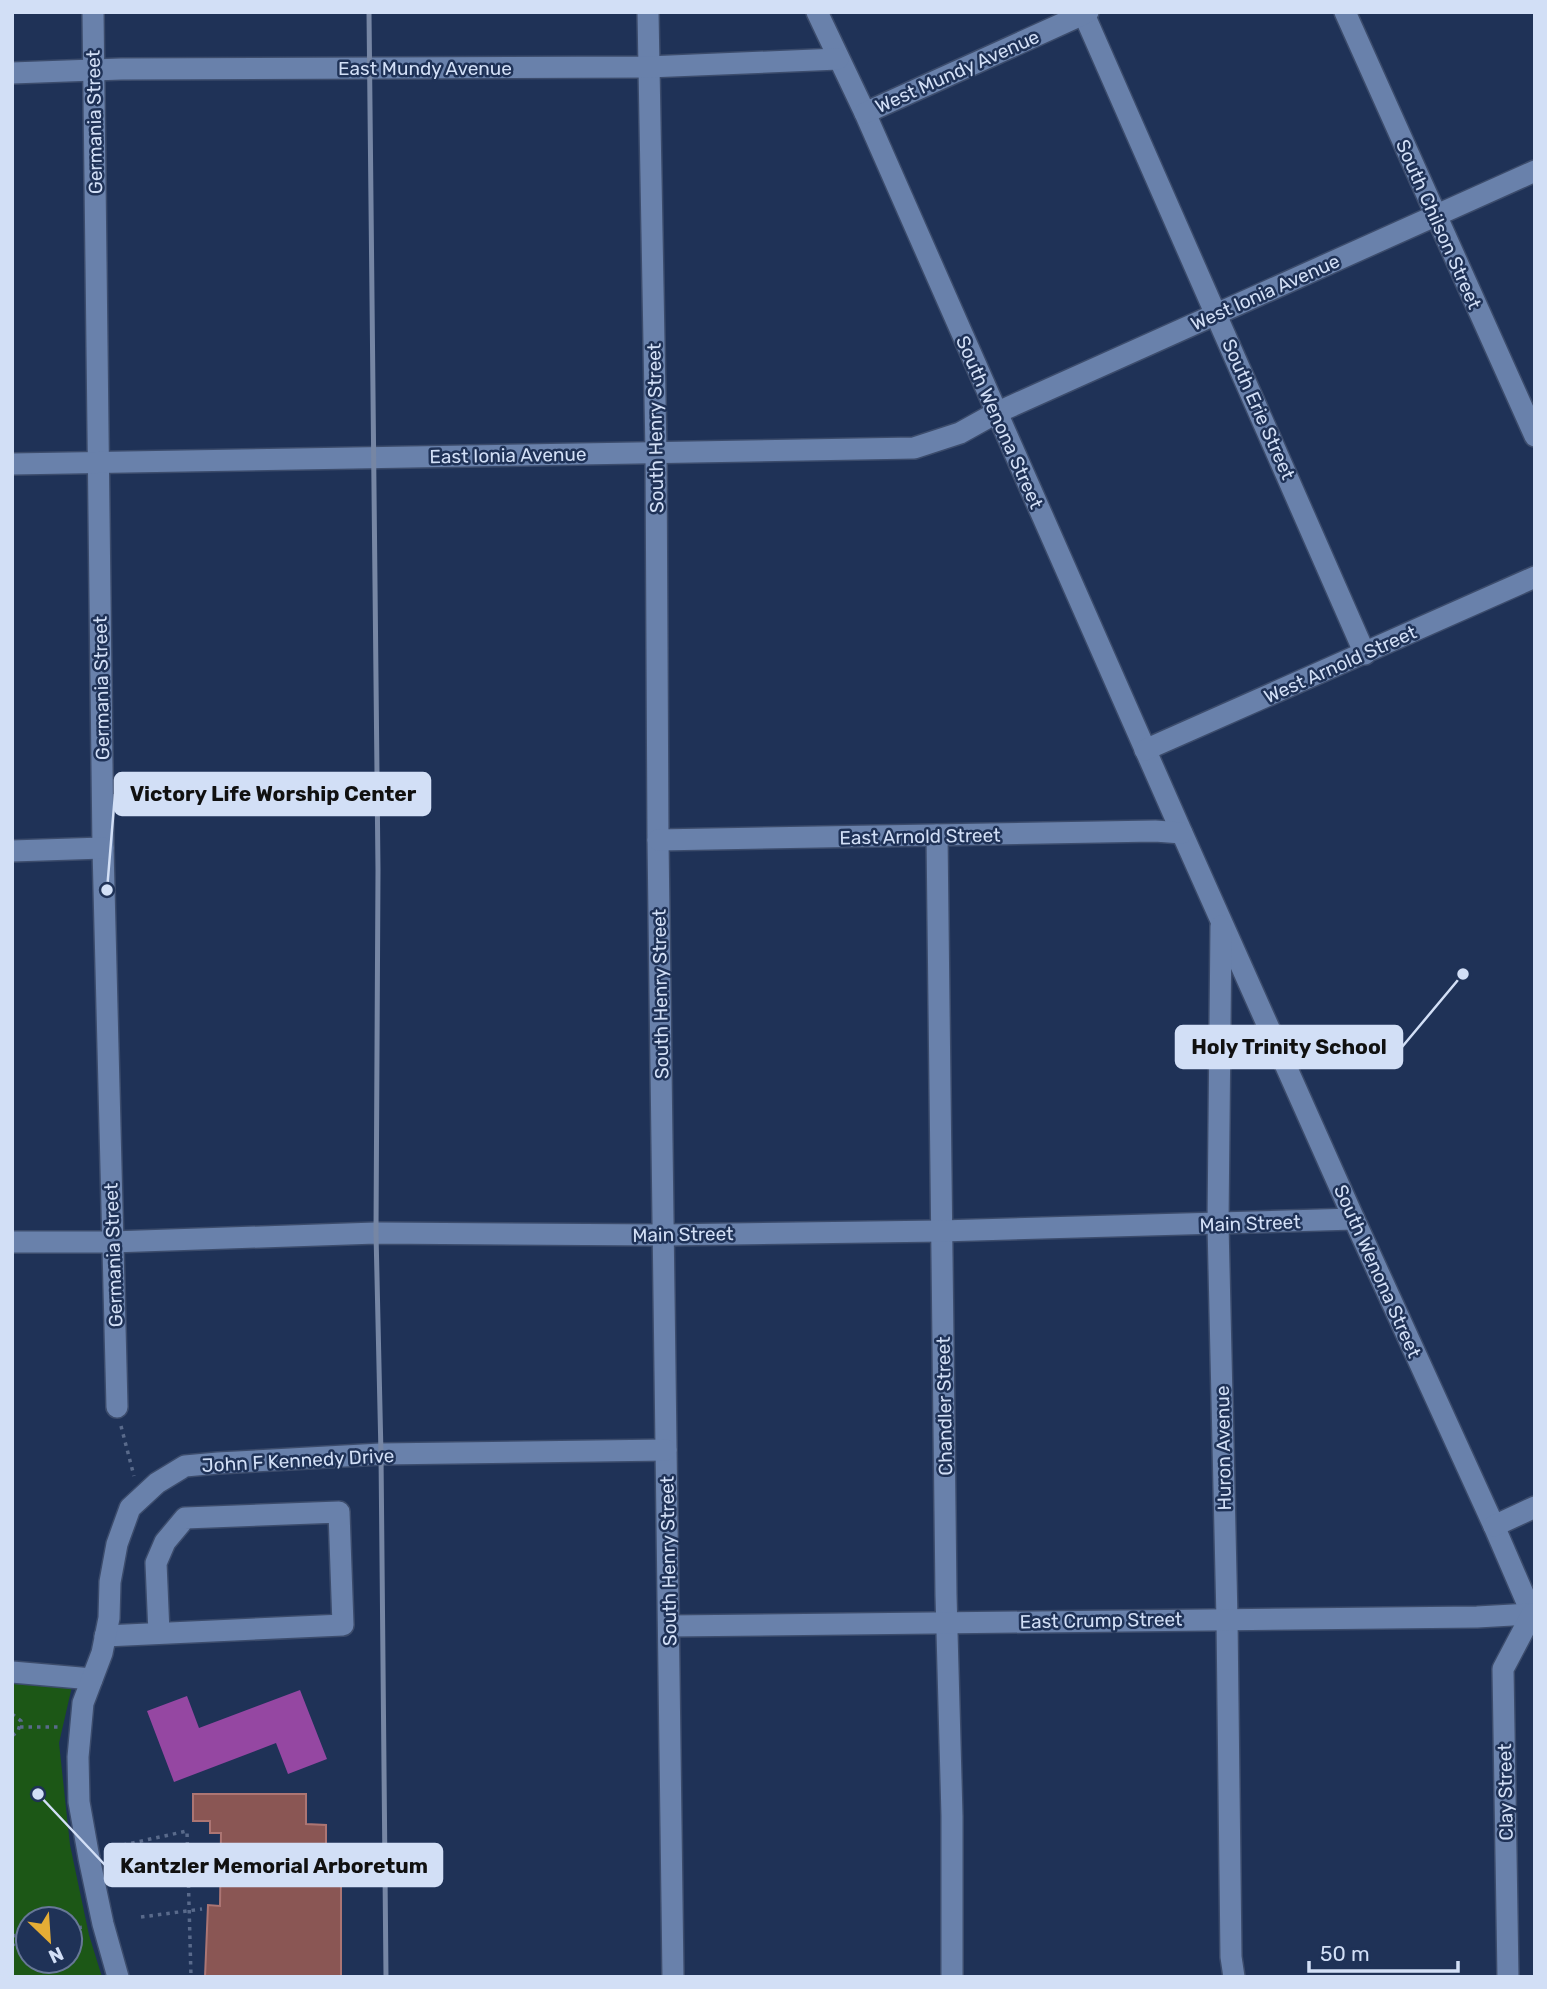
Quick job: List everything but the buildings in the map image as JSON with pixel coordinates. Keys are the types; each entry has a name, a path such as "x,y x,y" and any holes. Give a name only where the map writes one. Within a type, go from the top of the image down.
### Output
{"street":[{"name":"Germania Street","path":"93,12 103,848 117,1407"},
{"name":"South Henry Street","path":"648,12 656,453 658,839 673,1977"},
{"name":"South Wenona Street","path":"817,12 865,113 1145,750 1533,1618"},
{"name":"South Chilson Street","path":"1345,12 1535,436"},
{"name":"West Mundy Avenue","path":"865,113 1085,13"},
{"name":"South Erie Street","path":"1085,13 1149,165 1217,313 1365,654"},
{"name":"East Mundy Avenue","path":"12,72 94,69 648,67 838,59"},
{"name":"West Ionia Avenue","path":"996,413 1535,171"},
{"name":"East Ionia Avenue","path":"12,464 914,448 960,433 996,413"},
{"name":"West Arnold Street","path":"1145,750 1535,578"},
{"name":"East Arnold Street","path":"658,839 1155,831 1182,833"},
{"name":"Chandler Street","path":"937,835 952,1816 952,1977"},
{"path":"12,851 103,848"},
{"name":"Huron Avenue","path":"1221,920 1218,1224 1231,1958 1234,1977"},
{"name":"Main Street","path":"12,1241 112,1242 376,1233 663,1235 942,1231 1354,1219"},
{"name":"John F Kennedy Drive","path":"118,1977 103,1924 79,1802 78,1757 83,1703 105,1636 117,1544 130,1508 157,1483 185,1466 381,1454 666,1450"},
{"path":"1494,1526 1535,1507"},
{"path":"105,1636 343,1625 339,1512 185,1518 165,1542 156,1563 159,1633"},
{"name":"East Crump Street","path":"669,1626 1533,1618"},
{"name":"Clay Street","path":"1508,1977 1503,1669 1533,1618"},
{"path":"12,1672 92,1679"}],"path":[{"path":"117,1407 134,1476 144,1495"},
{"path":"12,1714 20,1721 20,1727 12,1736"},
{"path":"20,1727 81,1728"},
{"path":"123,1845 187,1831 191,1977"},
{"path":"141,1917 202,1909"}],"green space":[{"path":"12,1666 76,1669 59,1743 70,1845 83,1905 14,1905 14,1975 84,1975 84,1911 102,1977 12,1977"}],"shaded area":[{"path":"300,1690 327,1759 288,1774 276,1743 174,1782 147,1711 187,1696 199,1728"}],"railway":[{"path":"369,12 378,870 376,1233 386,1977"}],"place":[{"name":"Victory Life Worship Center","path":"107,890"},
{"name":"Holy Trinity School","path":"1463,974"},
{"name":"Kantzler Memorial Arboretum","path":"38,1794"}]}
